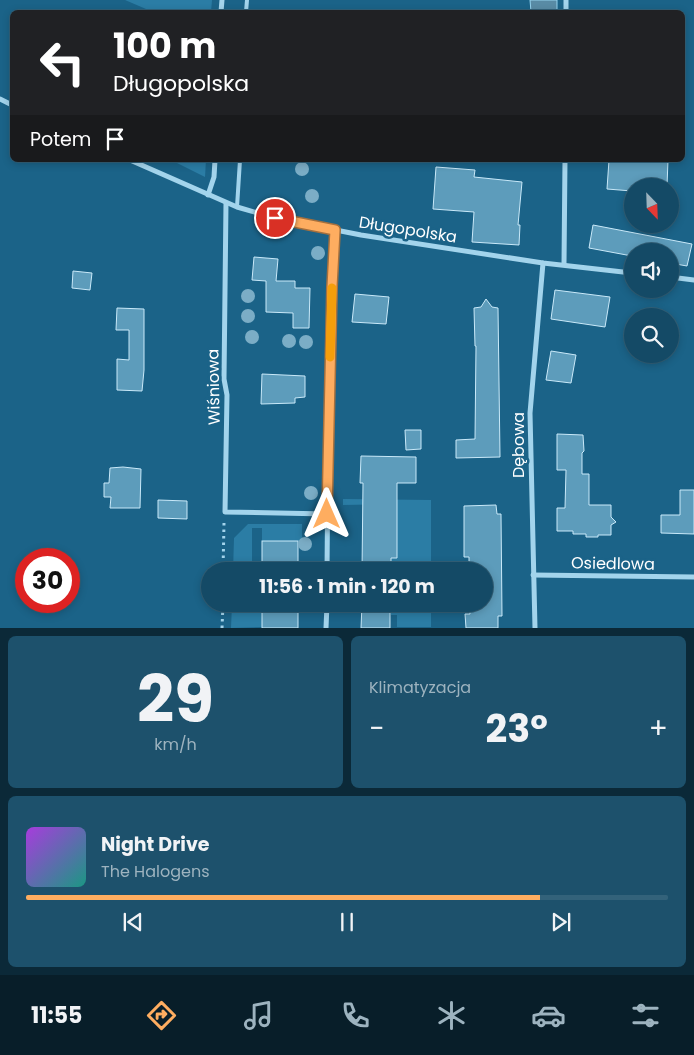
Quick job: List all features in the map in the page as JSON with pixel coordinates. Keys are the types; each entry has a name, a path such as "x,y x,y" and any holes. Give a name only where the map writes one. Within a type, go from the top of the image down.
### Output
{"street":[{"name":"Długopolska","path":"134,162 208,196 275,218 335,230 543,263 624,272"},
{"path":"208,196 214,177 215,162"},
{"path":"564,264 565,162"},
{"name":"Wiśniowa","path":"224,512 227,395 224,379 226,203"},
{"path":"327,562 332,287 335,230"},
{"name":"Dębowa","path":"535,628 530,413 543,263"},
{"path":"679,278 694,280"},
{"path":"224,512 327,514"},
{"name":"Osiedlowa","path":"533,575 694,577"},
{"path":"326,612 326,628"}],"lane":[{"path":"237,207 240,162"}],"path":[{"path":"223,562 224,512"},
{"path":"222,628 223,612"}],"shaded area":[{"path":"125,0 212,0 211,10 148,10"},
{"path":"530,0 557,0 557,10 531,10"},
{"path":"175,162 206,162 205,177"},
{"path":"343,499 431,500 431,562 391,562 391,558 397,557 397,504 343,505"},
{"path":"248,524 302,524 302,541 262,541 262,528 252,528 252,561 273,561 272,562 233,562 234,538"},
{"path":"232,612 262,612 262,627 231,628"},
{"path":"391,612 431,612 431,627 397,627 397,615 391,615"}],"building":[{"path":"609,162 668,162 667,178 624,178 624,190 607,189"},
{"path":"436,167 475,170 474,177 522,182 518,225 520,225 519,245 472,242 474,212 433,209"},
{"path":"593,225 624,231 624,233 635,233 692,244 687,266 679,265 679,243 624,243 624,255 589,248"},
{"path":"254,257 278,259 276,281 295,281 295,288 310,288 309,328 293,328 293,313 266,312 266,281 252,280"},
{"path":"73,271 92,273 90,290 72,288"},
{"path":"555,290 610,297 605,327 551,319"},
{"path":"355,294 389,297 386,324 352,322"},
{"path":"486,299 492,307 498,308 500,457 456,458 456,440 475,439 476,346 474,308 481,307"},
{"path":"117,308 144,309 142,391 117,390 117,359 129,360 129,330 116,330"},
{"path":"551,351 576,355 571,383 546,380"},
{"path":"262,374 305,376 305,397 295,398 295,403 261,404"},
{"path":"405,430 421,430 421,449 406,450"},
{"path":"557,434 583,435 582,474 589,474 589,505 611,505 611,517 616,522 611,525 611,535 586,537 586,534 573,534 573,531 557,531 557,508 565,508 566,470 557,470"},
{"path":"361,456 416,457 416,483 397,483 397,558 391,558 391,562 362,562 363,483 360,483"},
{"path":"110,468 141,469 140,508 110,508 111,497 104,497 104,483 109,483"},
{"path":"680,490 694,490 694,534 661,533 661,515 680,515"},
{"path":"158,500 187,501 187,519 158,518"},
{"path":"496,505 497,514 501,514 502,616 498,616 498,628 466,628 465,614 470,614 470,612 493,612 493,562 469,562 469,557 464,557 464,506"},
{"path":"262,541 298,541 298,562 262,562"},
{"path":"262,612 298,612 298,628 262,628"},
{"path":"362,612 390,612 390,628 361,628"}],"slow traffic":[{"path":"330,357 332,288"}],"route":[{"path":"275,218 335,230 327,514"}]}
